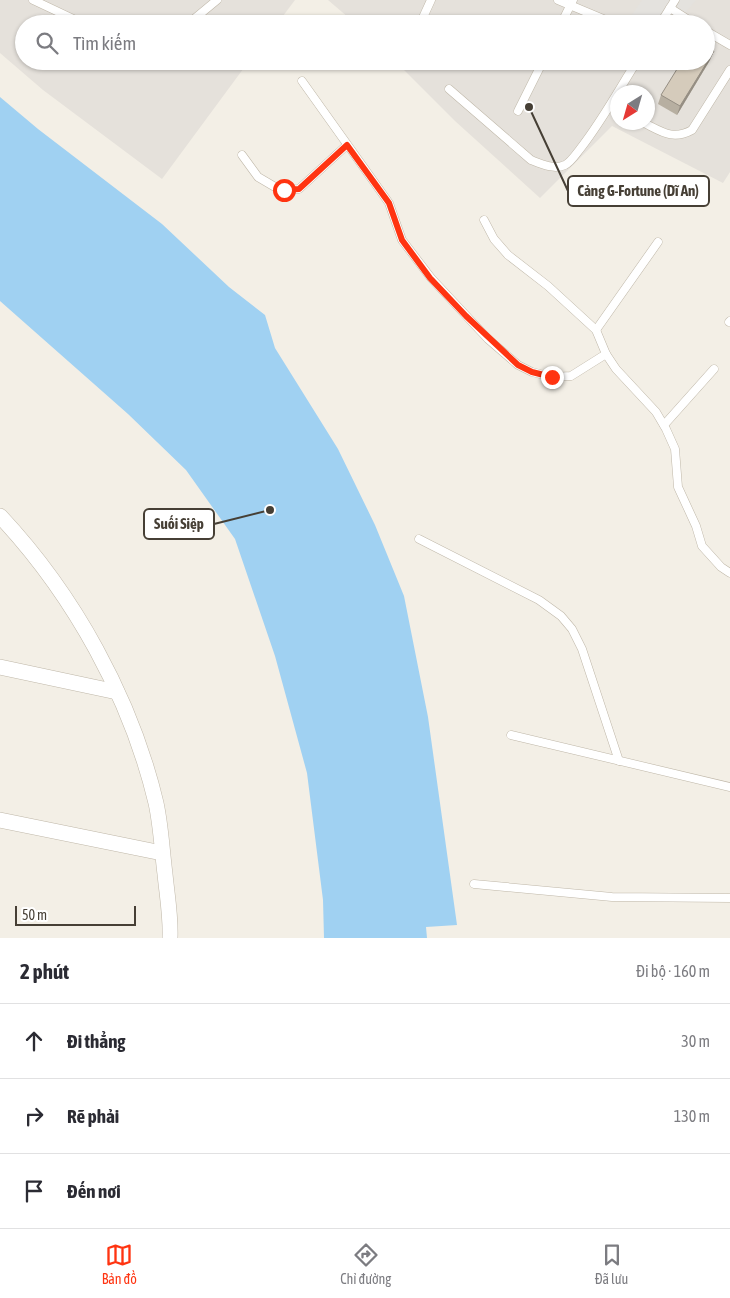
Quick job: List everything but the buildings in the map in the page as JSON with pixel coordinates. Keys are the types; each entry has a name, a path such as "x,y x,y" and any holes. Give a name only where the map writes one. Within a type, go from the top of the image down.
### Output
{"street":[{"path":"0,516 21,539 53,581 98,652 127,712 152,790 158,818 170,938"},
{"path":"0,666 117,692"},
{"path":"0,820 162,853"}],"lane":[{"path":"32,0 64,15"},
{"path":"199,15 217,0"},
{"path":"424,15 431,0"},
{"path":"558,0 572,3 597,15"},
{"path":"666,15 675,0"},
{"path":"566,15 572,3"},
{"path":"670,8 681,15"},
{"path":"715,37 730,46"},
{"path":"518,111 538,70"},
{"path":"449,89 531,160 545,166 564,165 574,157 594,131 631,70"},
{"path":"655,128 674,136 683,135 692,130 730,70"},
{"path":"302,81 389,203 402,240 430,278 471,322 518,365 532,372 552,377 571,376 606,354"},
{"path":"242,155 258,177 284,190 299,189 347,145"},
{"path":"484,220 494,239 508,255 548,286 596,330 606,354 616,369 656,412 675,449 678,487 696,526 702,546 721,567 730,573"},
{"path":"596,330 658,242"},
{"path":"664,425 714,369"},
{"path":"419,539 539,600 561,616 572,629 582,649 619,761"},
{"path":"511,735 730,787"},
{"path":"474,884 612,897 730,898"}],"shaded area":[{"path":"0,0 295,0 284,15 15,15 15,66 0,53"},
{"path":"328,0 730,0 730,172 723,183 620,130 655,130 655,85 610,85 610,128 540,198 455,121 404,70 715,70 715,15 346,15"},
{"path":"642,0 696,0 686,12 669,15 632,15"},
{"path":"20,70 242,70 162,179 43,90"}],"water":[{"path":"0,97 38,129 162,224 229,287 265,315 275,348 338,449 375,525 404,596 428,717 457,925 426,927 427,938 324,938 323,900 307,773 275,656 235,539 186,470 128,414 0,301"}],"place":[{"name":"Cảng G-Fortune (Dĩ An)","path":"529,107"},
{"name":"Suối Siệp","path":"270,510"}],"route":[{"path":"284,190 299,189 347,145 389,203 402,240 430,278 488,339 518,365 532,372 552,377"}]}
